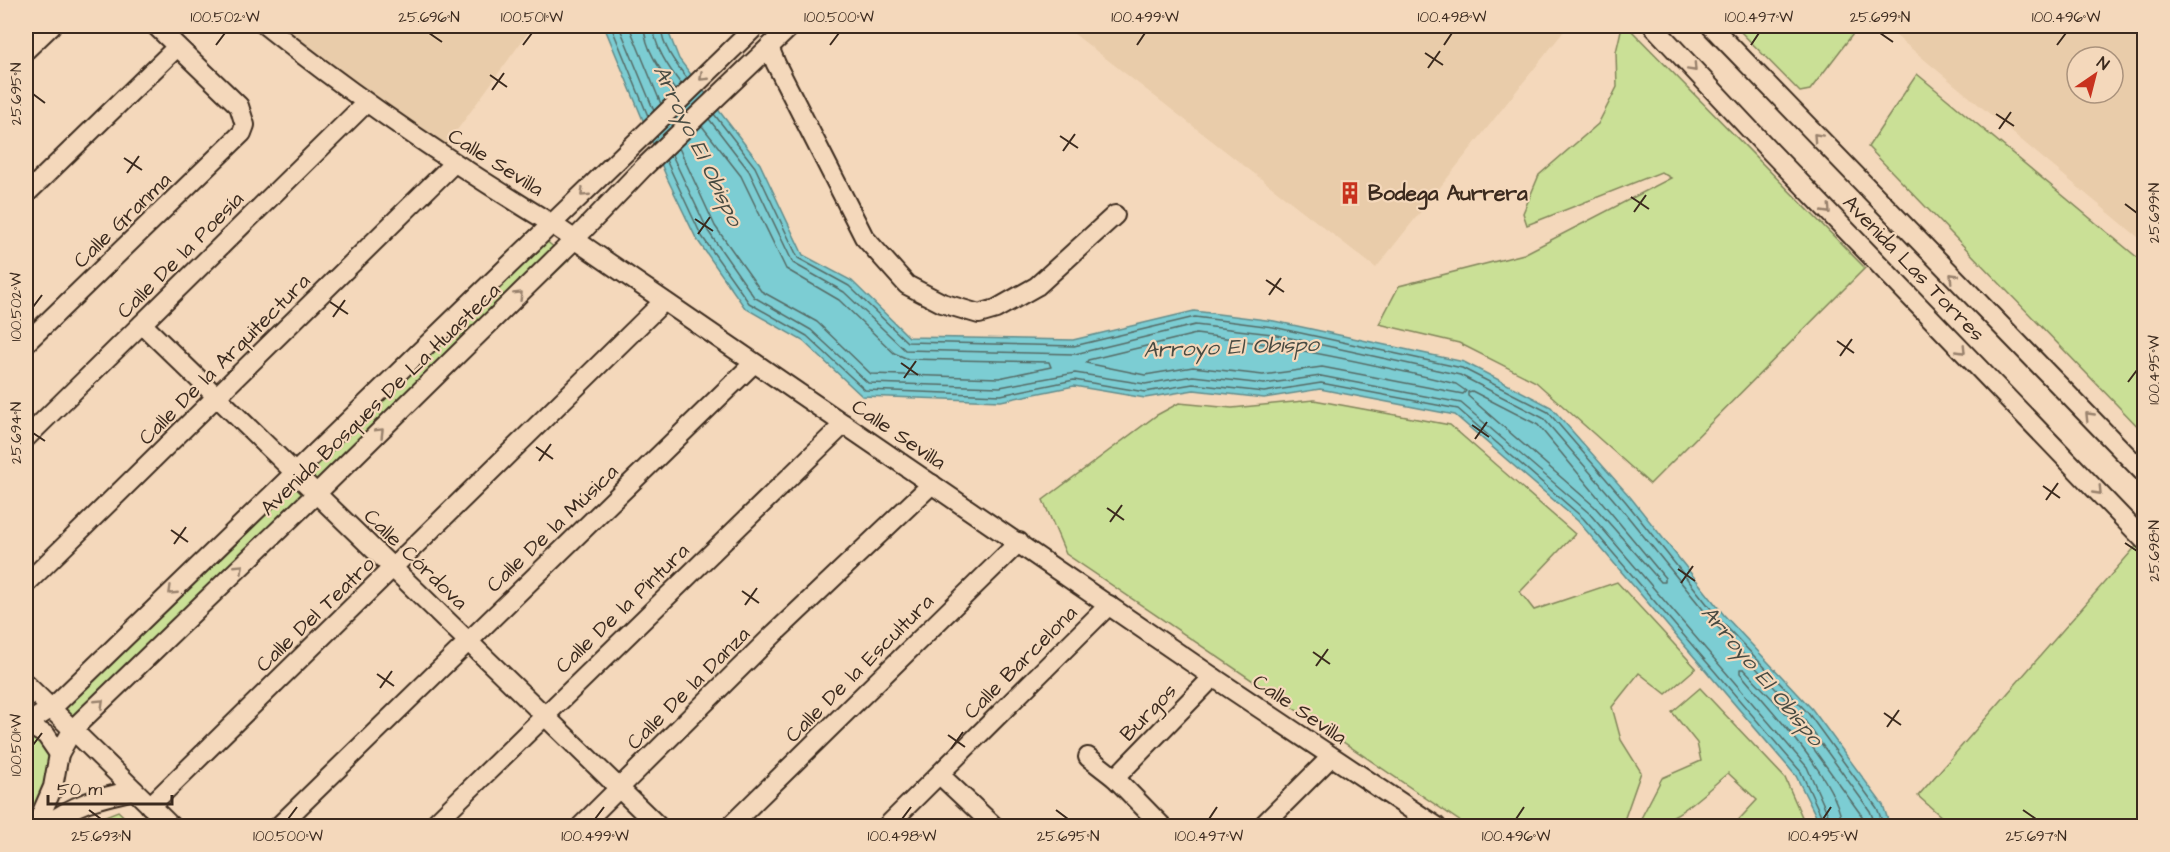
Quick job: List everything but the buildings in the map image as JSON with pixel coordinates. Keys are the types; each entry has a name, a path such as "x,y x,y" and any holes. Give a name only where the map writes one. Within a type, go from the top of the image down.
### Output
{"street":[{"path":"26,50 51,26"},
{"path":"26,194 177,47 156,26"},
{"name":"Calle Sevilla","path":"266,26 336,82 453,164 552,224 1429,825"},
{"name":"Avenida Las Torres","path":"1653,26 1771,152 2145,540"},
{"name":"Avenida Las Torres","path":"1712,26 2145,474"},
{"name":"Avenida Bosques De La Huasteca","path":"27,725 52,708 292,472 751,31"},
{"path":"774,38 776,64 864,237 907,285 942,303 978,314 996,309 1037,286 1115,216"},
{"name":"Avenida Bosques De La Huasteca","path":"36,826 53,787 59,754 73,729 574,240 774,38"},
{"name":"Calle Granma","path":"26,343 236,140 245,125 239,106 177,47"},
{"name":"Calle De la Poesía","path":"26,438 366,104"},
{"name":"Calle De la Arquitectura","path":"26,584 453,164"},
{"name":"Calle Del Teatro","path":"150,806 394,569 663,302"},
{"name":"Calle Córdova","path":"142,324 219,396 292,472 658,826"},
{"name":"Calle De la Música","path":"279,826 754,363"},
{"name":"Calle De la Pintura","path":"432,826 844,424"},
{"name":"Calle De la Danza","path":"581,826 775,633 932,484"},
{"name":"Calle De la Escultura","path":"730,826 1019,542"},
{"name":"Calle Barcelona","path":"887,826 1109,605"},
{"name":"Burgos","path":"1115,778 1213,677"},
{"path":"26,684 171,826"},
{"path":"27,725 46,735 59,754"},
{"path":"1262,826 1331,757"},
{"path":"1093,760 1115,778 1162,826"},
{"path":"939,775 994,826"},
{"path":"45,826 84,801 134,790"}],"shaded area":[{"path":"258,26 533,26 433,163"},
{"path":"1064,26 1568,26 1376,268"},
{"path":"1884,26 2144,26 2144,242"}],"green space":[{"path":"1622,26 1627,26 1865,268 1650,484 1536,382 1459,343 1379,324 1399,286 1524,254 1671,178 1661,172 1527,225 1523,213 1539,175 1598,124 1617,87 1616,52"},
{"path":"1735,26 1859,26 1810,90 1800,92"},
{"path":"1917,74 2144,263 2144,433 1868,147"},
{"path":"532,229 569,260 75,727 46,701"},
{"path":"1314,400 1450,425 1575,534 1520,592 1534,610 1617,582 1696,668 1666,694 1639,673 1612,707 1621,740 1641,772 1622,826 1467,826 1066,554 1043,500 1157,415 1179,403 1232,408"},
{"path":"2137,545 2144,552 2144,826 1952,826 1918,796"},
{"path":"1700,688 1785,778 1806,826 1733,826 1757,800 1728,773 1697,800 1674,815 1650,825 1637,826 1662,778 1701,761 1697,743 1672,712"},
{"path":"26,727 53,744 45,788 30,826 26,826"},
{"path":"118,811 134,826 81,826 85,824"}],"water":[{"name":"Arroyo El Obispo","path":"604,26 666,26 679,59 760,164 803,255 852,281 909,337 1073,340 1194,311 1274,321 1464,362 1551,407 1631,498 1724,615 1812,709 1883,805 1890,826 1821,826 1796,776 1578,521 1455,415 1320,389 1264,398 1194,390 1145,398 1074,386 1001,401 862,396 803,341 745,308 696,238 667,178"}],"place":[{"name":"Bodega Aurrera","path":"1350,193"}]}
